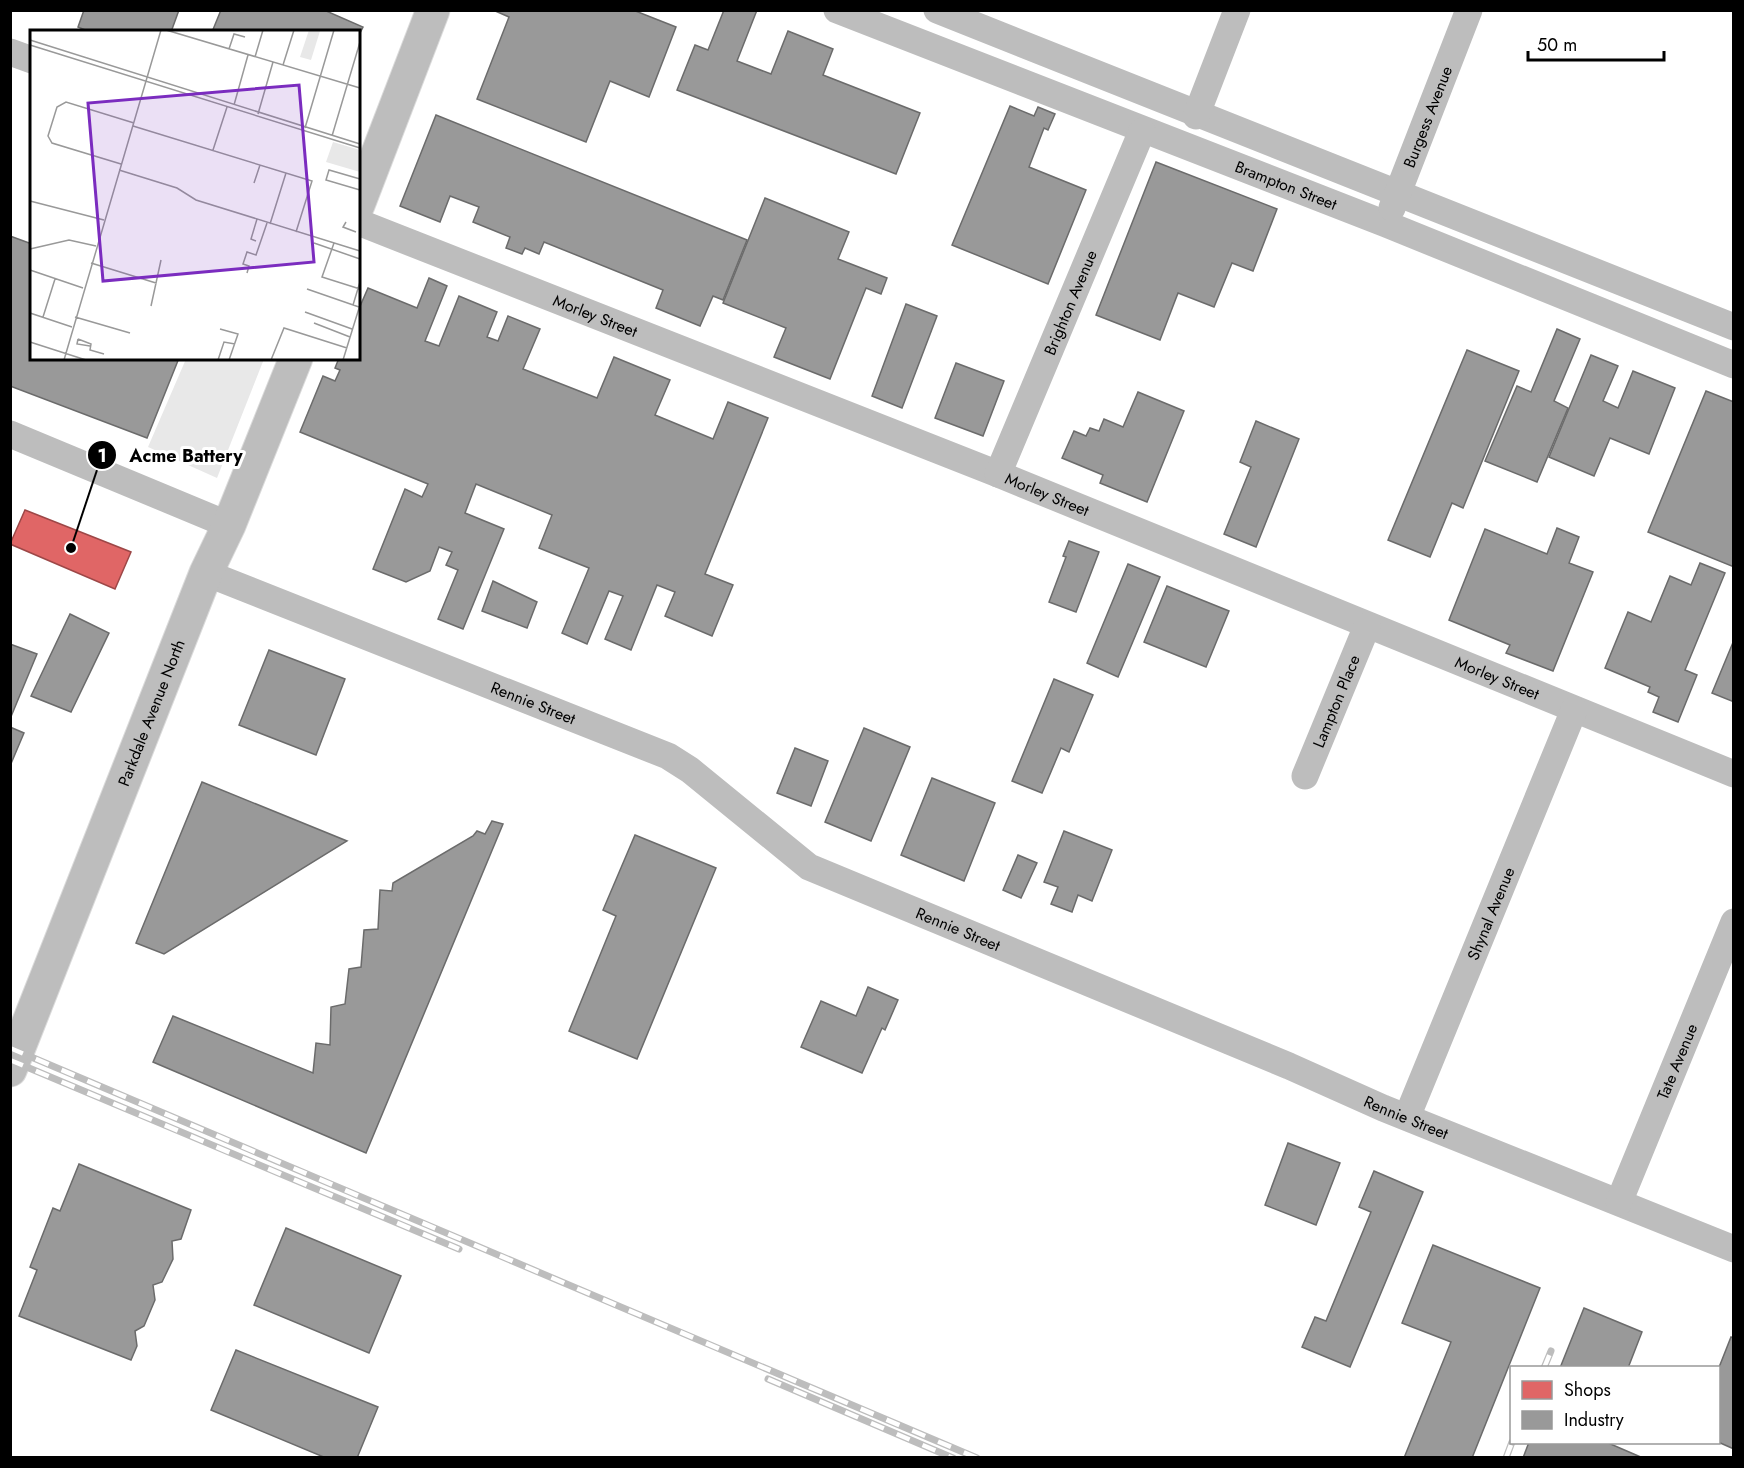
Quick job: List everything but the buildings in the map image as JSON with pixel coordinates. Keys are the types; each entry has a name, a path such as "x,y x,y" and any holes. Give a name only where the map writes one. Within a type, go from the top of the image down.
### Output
{"main road":[{"path":"360,202 433,10"},
{"name":"Parkdale Avenue North","path":"10,1070 206,573 229,525 295,360"}],"street":[{"name":"Brampton Street","path":"837,10 1142,131 1386,224 1734,365"},
{"name":"Brampton Street","path":"937,10 1196,116 1734,327"},
{"path":"1196,116 1237,10"},
{"name":"Burgess Avenue","path":"1386,224 1469,10"},
{"path":"10,52 30,59"},
{"name":"Brighton Avenue","path":"998,474 1142,131"},
{"name":"Morley Street","path":"360,202 998,474 1734,774"},
{"path":"10,434 229,525"},
{"name":"Rennie Street","path":"206,573 668,756 690,770 809,867 1407,1117 1734,1249"},
{"name":"Lampton Place","path":"1305,776 1367,626"},
{"name":"Shynal Avenue","path":"1407,1117 1574,710"},
{"name":"Tate Avenue","path":"1619,1202 1734,922"}],"shaded area":[{"path":"186,360 264,360 217,478 148,447"}],"railway":[{"path":"10,1048 977,1458"},
{"path":"10,1060 459,1249"},
{"path":"1545,1366 1551,1351"},
{"path":"768,1379 953,1458"},
{"path":"1506,1458 1511,1444"}],"place":[{"name":"Acme Battery","path":"71,548"}]}
